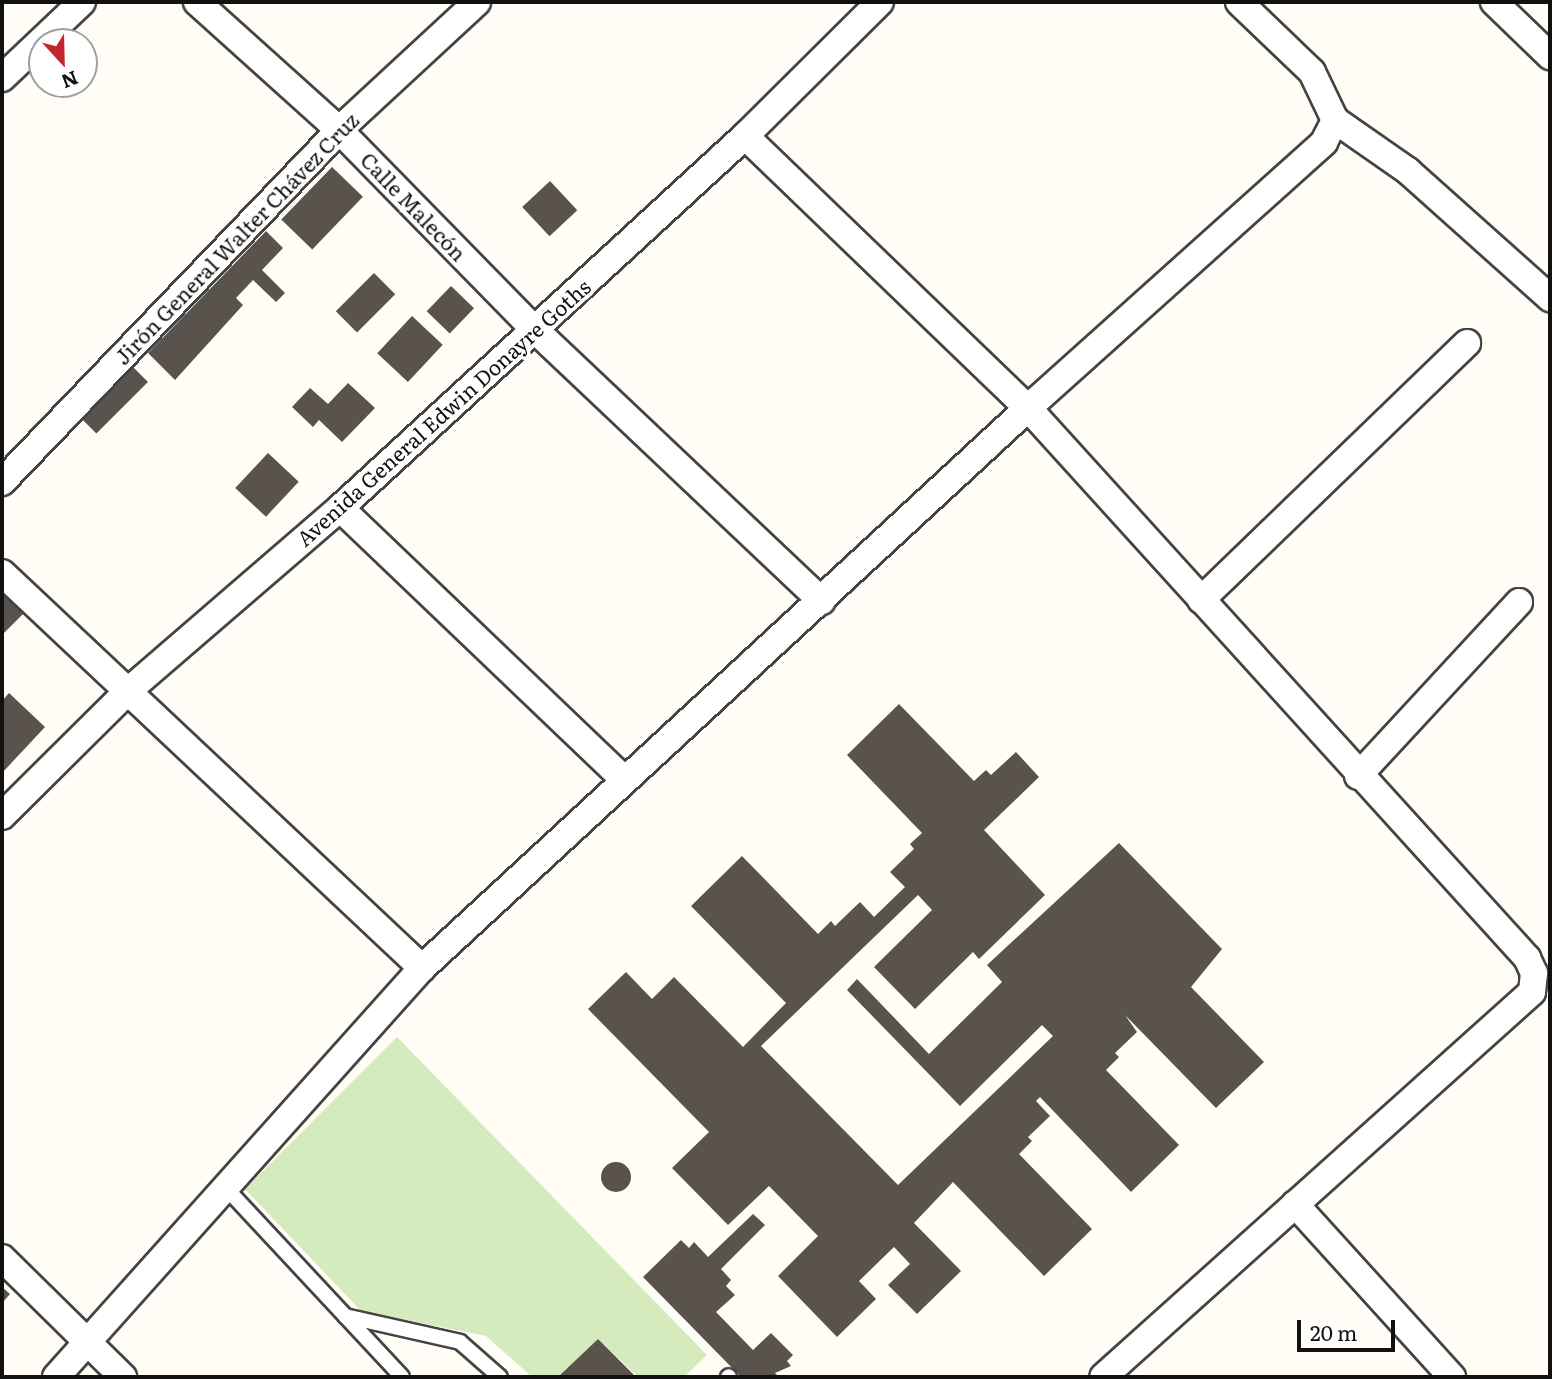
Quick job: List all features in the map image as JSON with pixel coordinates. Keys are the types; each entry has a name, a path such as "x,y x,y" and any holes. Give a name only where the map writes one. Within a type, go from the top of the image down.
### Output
{"street":[{"path":"2,78 82,2"},
{"name":"Calle Malecón","path":"197,2 339,130 534,329 822,601"},
{"name":"Jirón General Walter Chávez Cruz","path":"2,482 339,130 477,2"},
{"name":"Avenida General Edwin Donayre Goths","path":"2,816 128,691 340,508 745,136 880,2"},
{"path":"1239,2 1312,72 1335,120 1408,171 1550,298"},
{"path":"1494,2 1550,56"},
{"path":"56,1377 422,968 1028,408 1324,142 1335,120"},
{"path":"745,136 1028,408 1358,776 1527,958 1534,973 1532,992 1295,1204 1120,1372"},
{"path":"1201,600 1467,343"},
{"path":"340,508 624,779"},
{"path":"2,573 422,968"},
{"path":"1358,776 1519,602"},
{"path":"1295,1204 1452,1377"},
{"path":"2,1258 123,1377"}],"lane":[{"path":"226,1188 402,1377"},
{"path":"345,1315 460,1342 500,1377"}],"green space":[{"path":"397,1037 707,1355 684,1377 638,1377 598,1339 558,1377 532,1377 486,1336 361,1311 245,1189"}],"building":[{"path":"332,167 363,197 312,249 281,220"},
{"path":"550,181 577,210 549,236 522,207"},
{"path":"266,231 283,248 262,270 285,293 276,302 253,280 236,298 243,305 175,380 148,353"},
{"path":"374,273 395,294 357,332 336,311"},
{"path":"451,286 474,308 450,333 427,311"},
{"path":"412,316 443,345 408,382 377,353"},
{"path":"131,365 148,382 96,434 79,417"},
{"path":"348,383 375,408 342,442 319,420 313,427 292,407 310,388 328,404"},
{"path":"268,453 299,482 266,517 235,488"},
{"path":"2,580 31,606 4,633 2,630"},
{"path":"9,693 45,727 2,773 2,701"},
{"path":"899,704 974,781 986,770 991,775 1016,752 1039,777 984,830 1045,895 979,959 973,952 915,1009 874,967 932,910 918,895 761,1046 898,1185 1053,1036 1042,1025 960,1106 847,990 857,979 929,1054 1002,982 987,965 1119,843 1222,949 1191,987 1264,1062 1216,1108 1125,1015 1137,1032 1115,1053 1119,1057 1106,1070 1179,1145 1131,1192 1040,1097 1036,1101 1050,1116 1028,1137 1032,1141 1019,1154 1092,1229 1044,1276 953,1182 914,1223 961,1271 917,1314 888,1285 910,1264 894,1247 859,1281 876,1299 837,1337 778,1276 818,1236 769,1186 728,1225 672,1168 709,1132 588,1009 626,972 652,999 674,977 743,1047 786,1003 691,906 742,856 818,934 831,921 835,926 860,902 874,917 905,887 890,872 914,849 910,844 922,833 847,755"},
{"path":"616,1162 626,1167 631,1177 626,1187 616,1192 606,1187 601,1177 606,1167"},
{"path":"753,1214 765,1225 721,1269 731,1280 726,1286 735,1295 716,1312 753,1350 771,1333 793,1355 787,1361 791,1366 775,1373 779,1377 741,1377 643,1277 681,1240 689,1248 694,1242 708,1257"},
{"path":"2,1287 10,1294 2,1303"},
{"path":"598,1339 636,1377 558,1377"}]}
